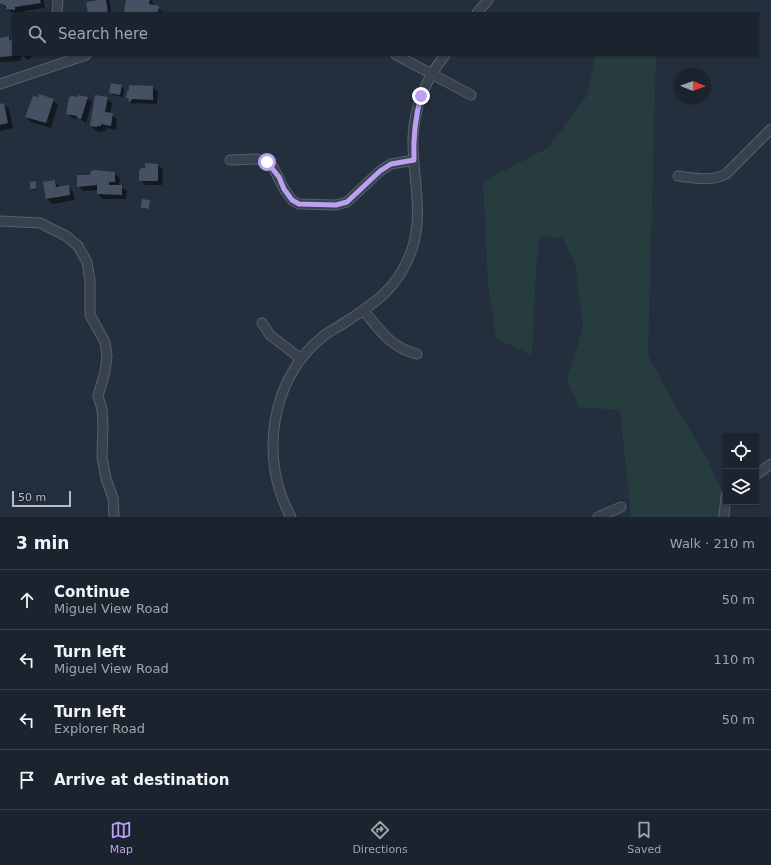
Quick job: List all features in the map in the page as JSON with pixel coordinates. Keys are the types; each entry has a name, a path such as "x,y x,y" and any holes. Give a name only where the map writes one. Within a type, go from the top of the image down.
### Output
{"street":[{"path":"57,12 58,0"},
{"path":"478,12 483,2"},
{"path":"58,56 58,65"},
{"path":"0,84 83,56"},
{"path":"398,56 471,95"},
{"path":"291,517 280,493 273,456 274,431 283,393 302,359 323,336 364,311 388,292 395,283 411,250 418,215 413,138 415,117 430,74 444,56"},
{"path":"678,176 718,179 726,174 771,129"},
{"path":"230,160 257,160 267,162 279,177 284,189 292,200 299,204 336,205 347,202 380,171 391,164 414,160"},
{"path":"0,221 40,223 60,232 78,246 87,262 90,280 90,315 105,342 107,356 105,372 98,396 102,415 102,457 106,479 113,498 114,517"},
{"path":"364,311 393,345 402,350 417,354"},
{"path":"262,323 270,335 302,359"},
{"path":"759,473 771,464"},
{"path":"724,517 725,505"},
{"path":"598,517 621,507"}],"green space":[{"path":"595,56 656,56 648,355 673,402 707,459 723,493 724,517 631,517 620,410 579,407 567,380 583,327 575,264 563,238 540,236 536,269 532,355 496,339 488,283 483,181 548,148 588,94"}],"building":[{"path":"0,0 40,0 41,3 15,7 15,10 6,9 6,6 0,3"},
{"path":"106,0 108,12 88,12 86,2"},
{"path":"126,0 150,0 149,4 159,6 158,12 124,12"},
{"path":"9,36 9,41 12,39 13,56 0,57 0,38"},
{"path":"111,83 122,85 120,95 109,93"},
{"path":"129,85 153,86 153,100 132,99 131,101 128,101 129,99 126,98 127,91 129,91"},
{"path":"39,94 54,99 46,123 25,117 33,96 38,97"},
{"path":"78,95 88,97 81,119 77,118 77,116 66,114 69,97 78,97"},
{"path":"95,95 108,97 105,112 113,113 111,126 101,124 101,126 97,127 90,126"},
{"path":"4,103 8,123 0,125 0,104"},
{"path":"145,163 158,164 158,181 139,181 139,171 141,168 145,168"},
{"path":"94,170 115,172 115,182 109,182 109,185 122,185 122,195 97,194 97,185 77,187 77,175 90,175 90,172"},
{"path":"55,180 56,187 69,185 70,195 46,199 43,182"},
{"path":"36,181 36,189 30,189 30,182"},
{"path":"142,199 150,200 149,209 141,208"}],"route":[{"path":"267,162 273,167 284,189 292,200 299,204 336,205 347,202 380,171 391,164 414,160 413,138 415,117 421,96"}]}
